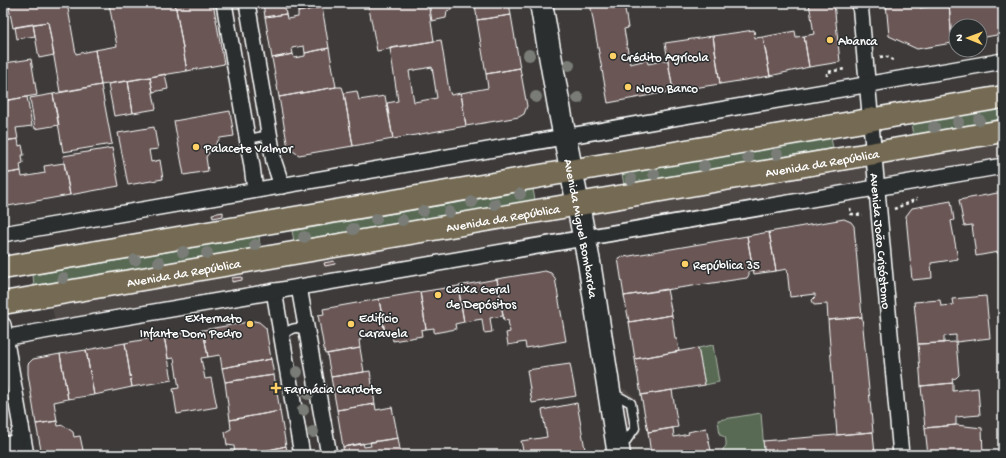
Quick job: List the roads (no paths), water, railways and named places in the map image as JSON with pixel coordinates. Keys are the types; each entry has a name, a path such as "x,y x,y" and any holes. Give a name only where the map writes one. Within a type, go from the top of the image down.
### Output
{"main road":[{"path":"3,268 1003,97"},
{"name":"Avenida da República","path":"3,303 1003,131"}],"street":[{"path":"224,3 248,139 255,190"},
{"path":"247,3 274,162 282,186"},
{"name":"Avenida Miguel Bombarda","path":"541,3 584,238 619,453"},
{"name":"Avenida João Crisóstomo","path":"860,3 901,455"},
{"path":"3,234 1003,61"},
{"path":"26,455 21,426 8,380 4,333 299,287 1003,166"},
{"path":"299,287 329,455"},
{"path":"274,291 302,455"},
{"path":"3,445 16,443 21,426"}],"lane":[{"path":"248,139 269,135"},
{"path":"282,337 288,331 295,328 302,328 307,333"}],"place":[{"name":"Abanca","path":"830,40"},
{"name":"Crédito Agrícola","path":"613,56"},
{"name":"Novo Banco","path":"628,87"},
{"name":"Palacete Valmor","path":"196,147"},
{"name":"República 35","path":"685,264"},
{"name":"Caixa Geral de Depósitos","path":"438,295"},
{"name":"Externato Infante Dom Pedro","path":"250,324"},
{"name":"Edifício Caravela","path":"351,324"},
{"name":"Farmácia Cardote","path":"276,388"}]}
